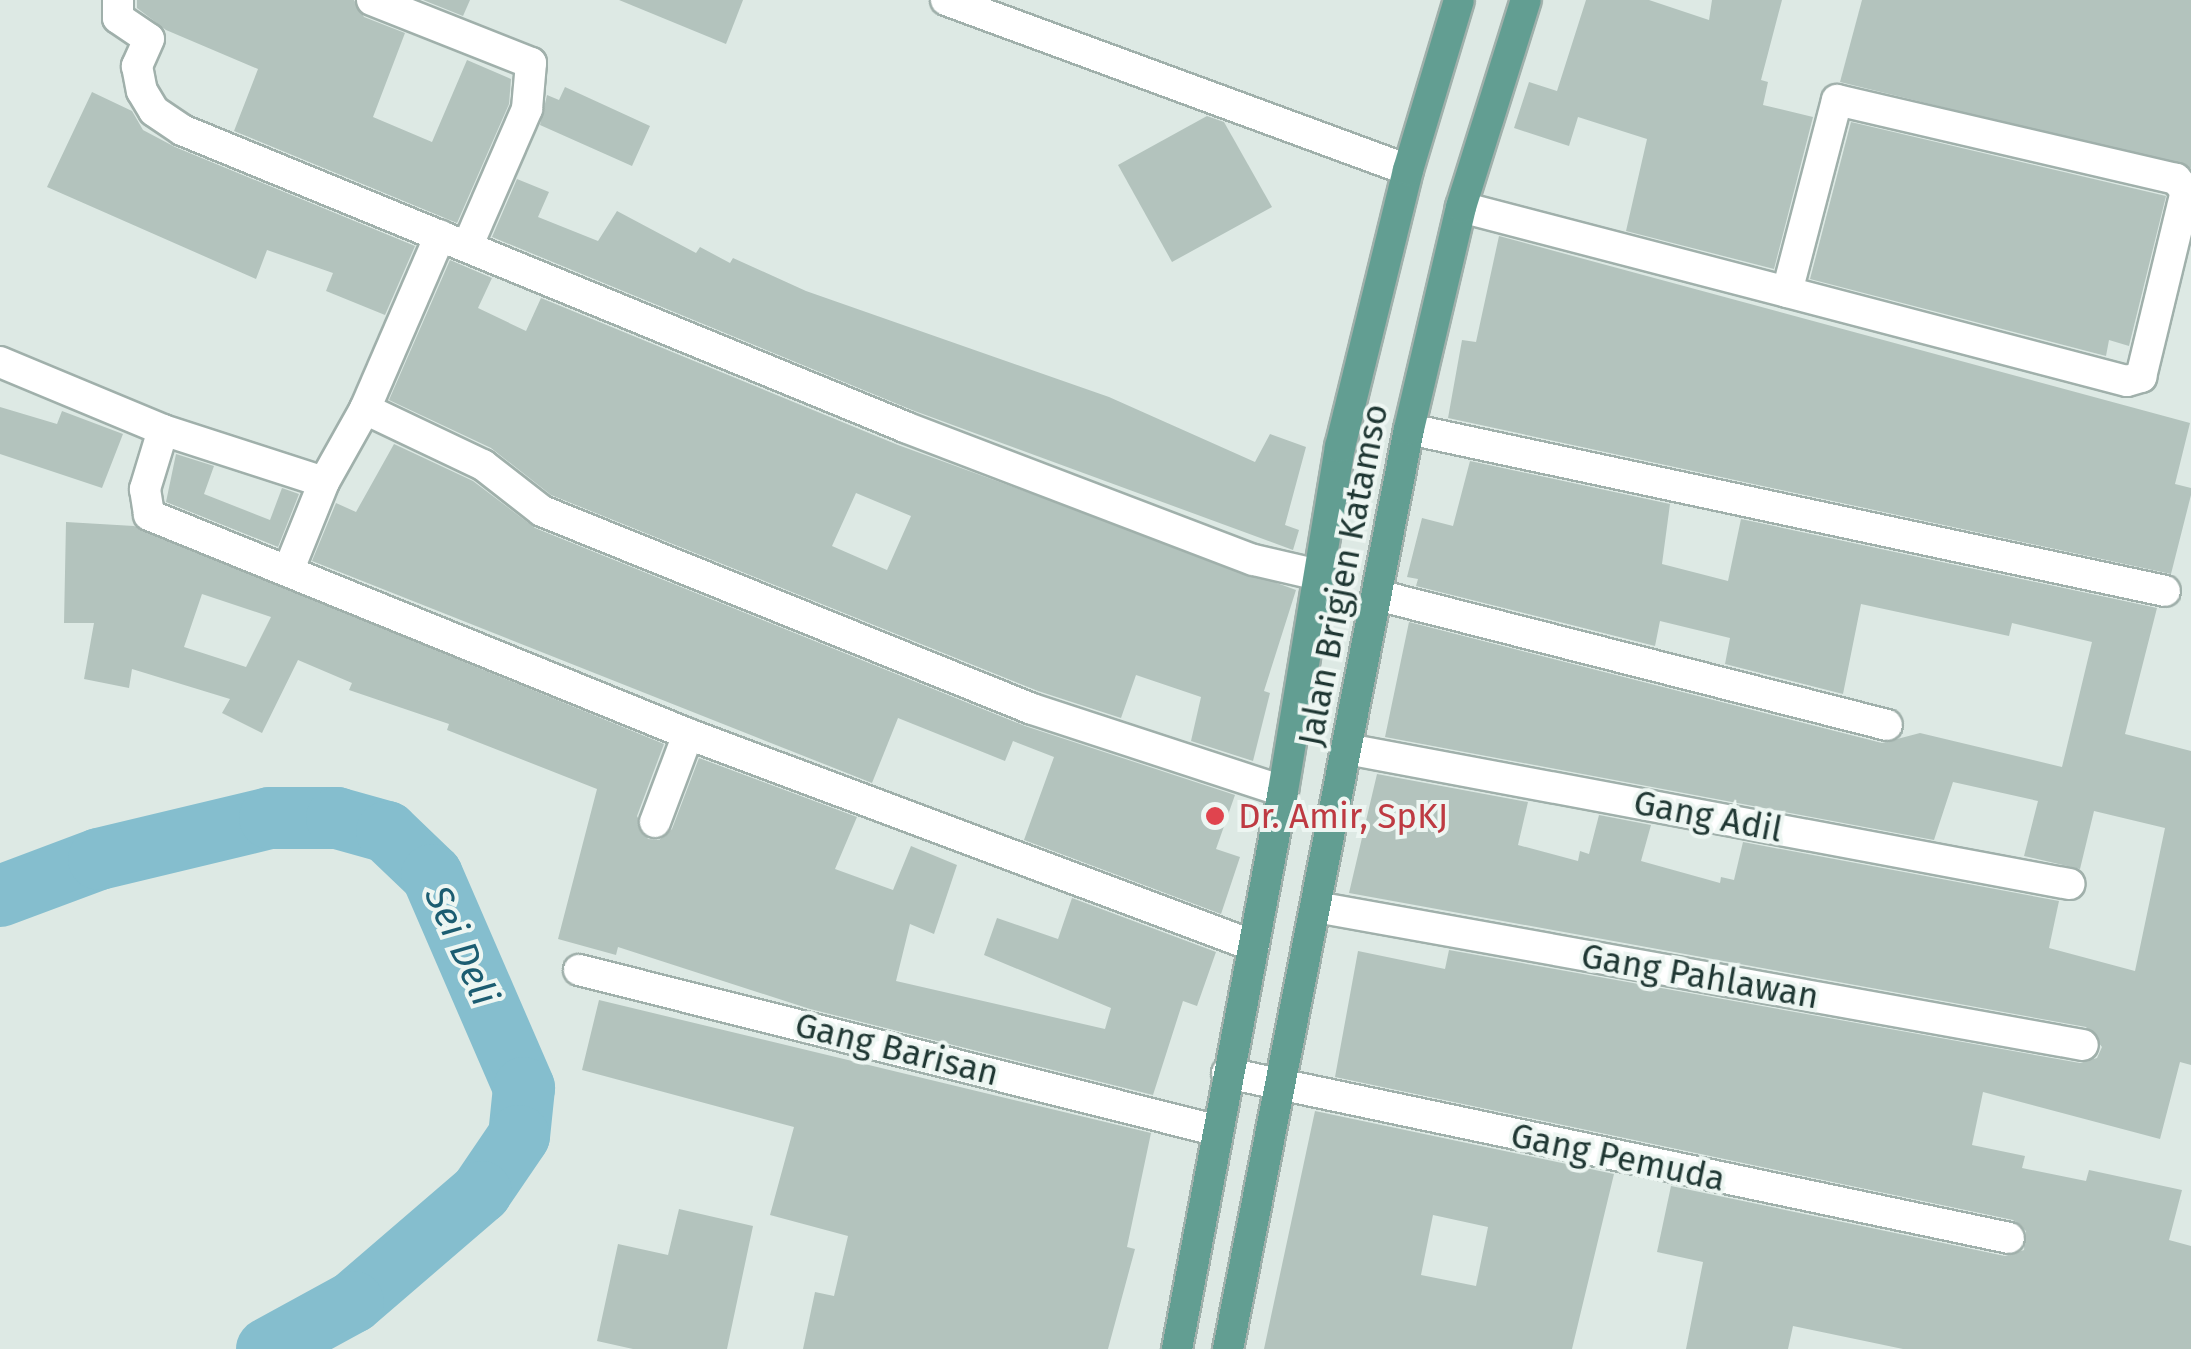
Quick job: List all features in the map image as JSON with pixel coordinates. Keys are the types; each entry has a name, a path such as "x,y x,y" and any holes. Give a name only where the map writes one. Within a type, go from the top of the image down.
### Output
{"main road":[{"name":"Jalan Brigjen Katamso","path":"1177,1349 1215,1130 1283,790 1314,574 1408,170 1459,0"},
{"name":"Jalan Brigjen Katamso","path":"1228,1349 1381,596 1409,429 1462,207 1526,0"}],"street":[{"path":"118,0 118,18 149,40 137,66 154,111 182,130 906,427 1254,560 1314,574"},
{"path":"289,569 324,482 527,110 531,63 372,0"},
{"path":"946,0 1408,170"},
{"path":"1462,207 1787,292 2136,380 2186,191 2176,179 1837,100 1787,292"},
{"path":"0,362 164,430 324,482"},
{"path":"365,410 483,465 542,511 1032,710 1283,790"},
{"path":"1409,429 2166,591"},
{"path":"164,430 145,489 149,516 289,569 688,734 1254,946"},
{"path":"1381,596 1888,725"},
{"path":"655,822 688,734"},
{"name":"Gang Adil","path":"1347,749 2068,884"},
{"name":"Gang Pahlawan","path":"1316,906 2083,1045"},
{"name":"Gang Barisan","path":"579,970 1215,1130"},
{"name":"Gang Pemuda","path":"1227,1073 2009,1238"}],"building":[{"path":"137,0 354,0 364,17 405,33 373,117 432,142 467,60 511,79 509,104 457,223 234,131 258,69 166,30 137,8"},
{"path":"423,0 470,0 463,16"},
{"path":"619,0 743,0 726,44"},
{"path":"1586,0 1649,0 1709,20 1712,0 1782,0 1761,80 1768,82 1763,105 1813,117 1774,269 1626,231 1647,139 1578,117 1569,146 1514,128 1529,82 1557,91"},
{"path":"1862,0 2191,0 2191,168 1840,82"},
{"path":"565,87 650,126 632,166 540,125 547,95 559,100"},
{"path":"92,92 132,111 143,130 175,147 415,246 385,315 326,291 333,273 267,250 256,279 47,187"},
{"path":"1207,116 1224,122 1272,207 1172,262 1118,165"},
{"path":"1851,122 2166,196 2129,346 2109,340 2106,356 1810,279"},
{"path":"517,179 549,192 538,217 598,241 617,211 696,253 700,247 730,263 733,258 806,291 1109,397 1255,462 1270,434 1306,447 1285,525 1299,530 1293,550 912,410 492,237"},
{"path":"1499,236 2190,423 2175,484 2191,488 2191,495 2171,574 1448,418 1462,340 1476,342"},
{"path":"450,260 492,278 478,308 526,331 541,298 898,445 1296,590 1264,691 1270,693 1253,761 1191,741 1201,697 1136,675 1121,718 1038,691 551,495 491,448 389,400","holes":["856,493 911,516 887,570 832,546"]},
{"path":"0,407 57,424 62,411 123,434 102,488 0,454"},
{"path":"394,444 473,481 535,528 1025,726 1235,795 1216,849 1240,857 1221,914 1024,840 1054,757 1013,741 1005,761 898,718 872,783 312,561 336,503 356,512"},
{"path":"176,454 214,466 204,494 270,520 282,488 299,494 278,547 166,502"},
{"path":"1470,461 1670,504 1662,564 1728,581 1741,519 2157,608 2125,734 2191,751 2191,1065 2180,1062 2160,1139 1983,1092 1972,1145 2025,1156 2022,1168 2086,1181 2089,1170 2182,1190 2169,1240 2191,1246 2191,1349 1903,1349 1793,1326 1788,1349 1686,1349 1703,1262 1657,1252 1671,1186 2005,1256 2024,1250 2026,1231 2013,1220 1335,1077 1358,951 1445,969 1449,950 2080,1063 2097,1058 2102,1047 2086,1027 1349,893 1377,774 1528,802 1518,845 1578,861 1580,851 1589,854 1599,815 1651,825 1641,861 1720,883 1721,877 1734,880 1743,842 2059,901 2049,948 2135,971 2165,828 2094,811 2080,869 2024,856 2038,801 1953,782 1934,840 1385,737 1409,622 1882,743 1920,733 2062,767 2092,642 2012,623 2009,636 1861,604 1843,694 1725,664 1730,638 1660,621 1655,646 1416,586 1418,579 1407,577 1422,518 1453,526"},
{"path":"66,522 134,526 664,744 637,816 648,839 659,840 672,829 699,758 857,817 835,869 893,890 911,846 957,865 934,934 910,924 896,981 1105,1029 1111,1008 984,955 997,918 1058,939 1072,898 1216,952 1197,1006 1183,1001 1153,1095 810,1009 618,947 616,955 558,939 597,789 447,730 449,724 349,690 352,683 298,660 262,733 222,713 230,699 132,669 129,688 84,679 94,623 64,623","holes":["202,594 271,617 246,667 184,647"]},
{"path":"599,1000 1151,1133 1127,1247 1135,1249 1108,1349 803,1349 815,1292 834,1296 848,1236 770,1215 794,1127 582,1070"},
{"path":"1315,1111 1614,1174 1572,1349 1264,1349","holes":["1433,1215 1488,1227 1476,1286 1421,1275"]},
{"path":"679,1209 753,1226 727,1349 633,1349 597,1341 618,1244 668,1255"}],"waterway":[{"name":"Sei Deli","path":"0,896 99,859 270,818 337,818 387,832 432,875 524,1088 519,1136 481,1192 353,1302 267,1349"}],"place":[{"name":"Dr. Amir, SpKJ","path":"1215,816"}]}
